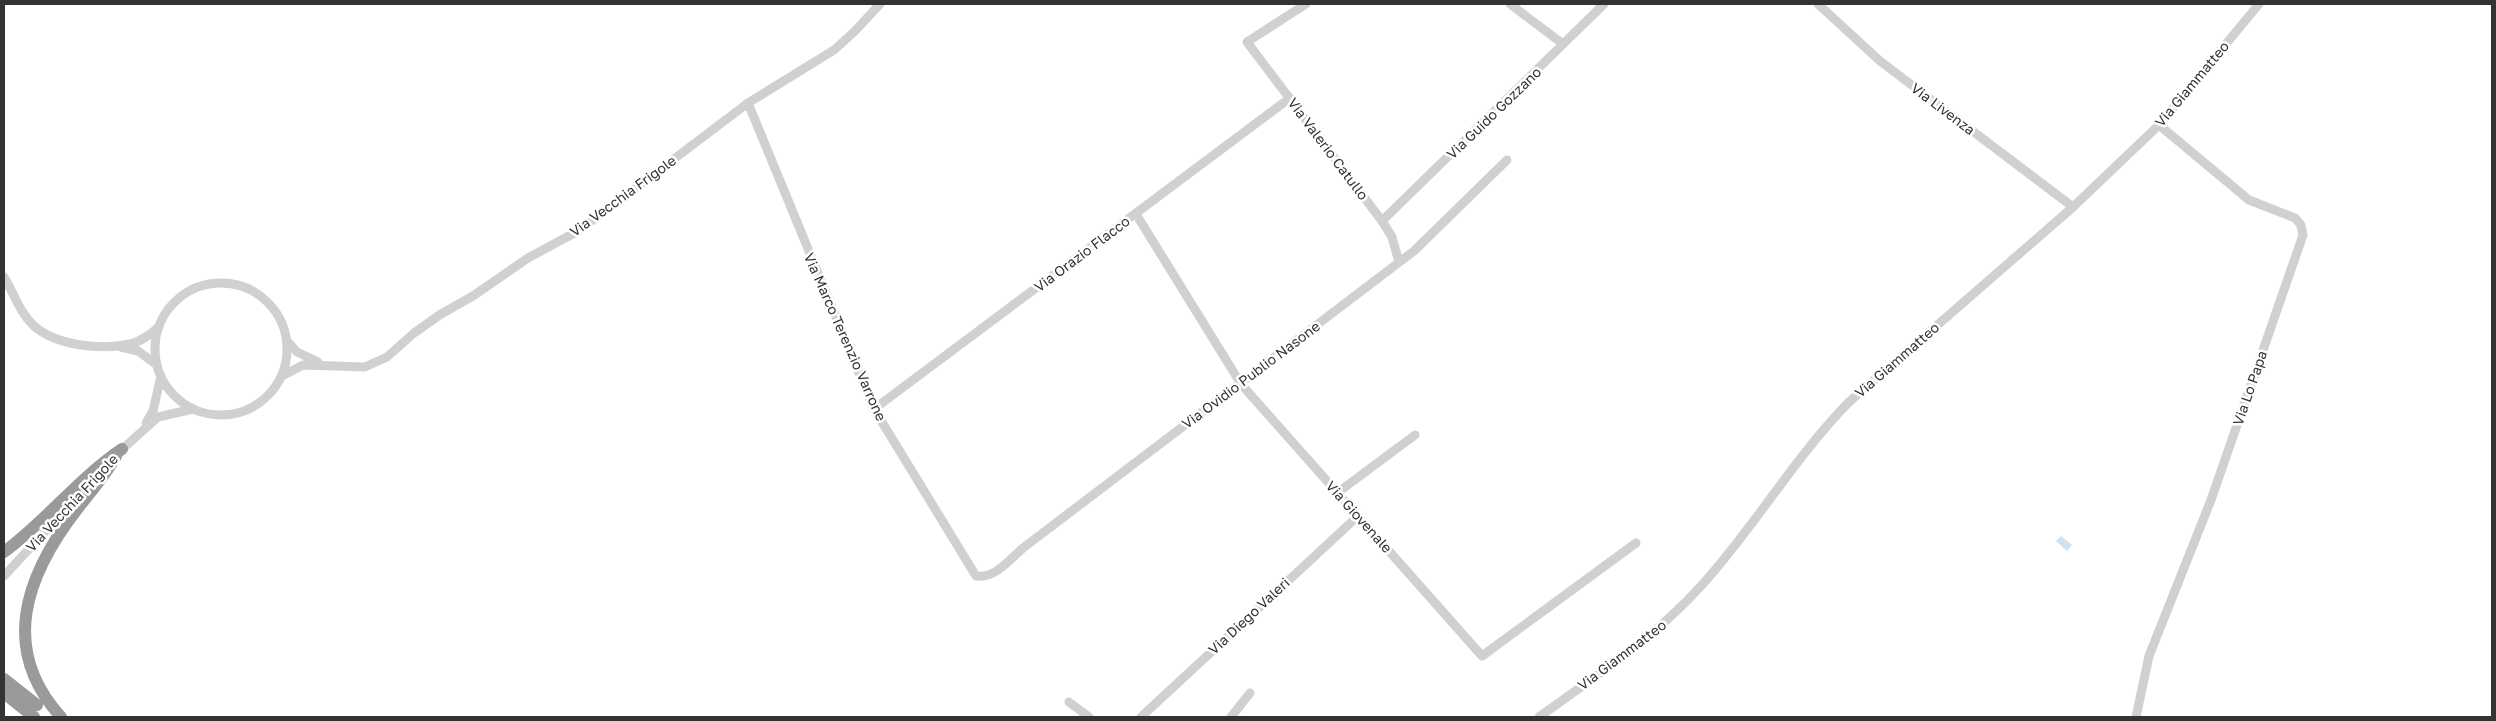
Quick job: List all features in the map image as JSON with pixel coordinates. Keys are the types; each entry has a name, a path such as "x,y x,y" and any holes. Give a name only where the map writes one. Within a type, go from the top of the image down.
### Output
{"highway":[{"path":"4,552 103,462 119,453"},
{"path":"13,615 22,590 76,510 110,468 119,453"},
{"path":"17,670 34,693 61,717"},
{"path":"4,679 54,717"},
{"path":"4,693 34,717"},
{"path":"4,706 22,717"}],"street":[{"name":"Via Vecchia Frigole","path":"282,376 303,364 366,367 387,357 441,314 473,296 528,258 580,230 748,103 834,50 880,4"},
{"name":"Via Valerio Catullo","path":"1306,4 1247,42 1382,221 1392,237 1399,262"},
{"path":"1510,4 1563,44"},
{"name":"Via Guido Gozzano","path":"1382,221 1604,4"},
{"name":"Via Livenza","path":"1818,4 1880,61 2073,207"},
{"name":"Via Giammatteo","path":"1539,717 1667,622 1729,553 1824,427 1849,402 2073,207 2159,125 2259,4"},
{"name":"Via Orazio Flacco","path":"874,408 1290,98"},
{"name":"Via Marco Terenzio Varrone","path":"748,103 874,408 976,576 985,578"},
{"name":"Via Lo Papa","path":"2136,717 2149,656 2211,500 2303,234 2302,225 2295,218 2248,200 2159,125"},
{"name":"Via Ovidio Publio Nasone","path":"985,578 1414,251 1507,160"},
{"name":"Via Giovenale","path":"1136,214 1241,384 1482,656 1636,543"},
{"path":"4,277 25,316 48,335 82,344 116,346 132,344 159,326"},
{"name":"Via Vecchia Frigole","path":"219,283 238,286 256,293 271,306 282,322 287,341 287,359 282,376 273,391 260,403 244,411 227,415 210,414 193,409 180,400 169,389 157,365 155,346 159,326 168,309 182,296 191,291 219,283"},
{"name":"Via Vecchia Frigole","path":"287,341 297,352 323,364"},
{"path":"116,346 138,352 157,365"},
{"name":"Via Vecchia Frigole","path":"140,431 153,411 161,376"},
{"name":"Via Vecchia Frigole","path":"4,576 140,431 158,417 193,409"},
{"path":"1337,492 1415,435"},
{"name":"Via Diego Valeri","path":"1141,717 1358,516"},
{"path":"1230,717 1250,693"},
{"path":"1069,702 1089,717"}],"water":[{"path":"2061,536 2072,545 2067,551 2056,541"}]}
